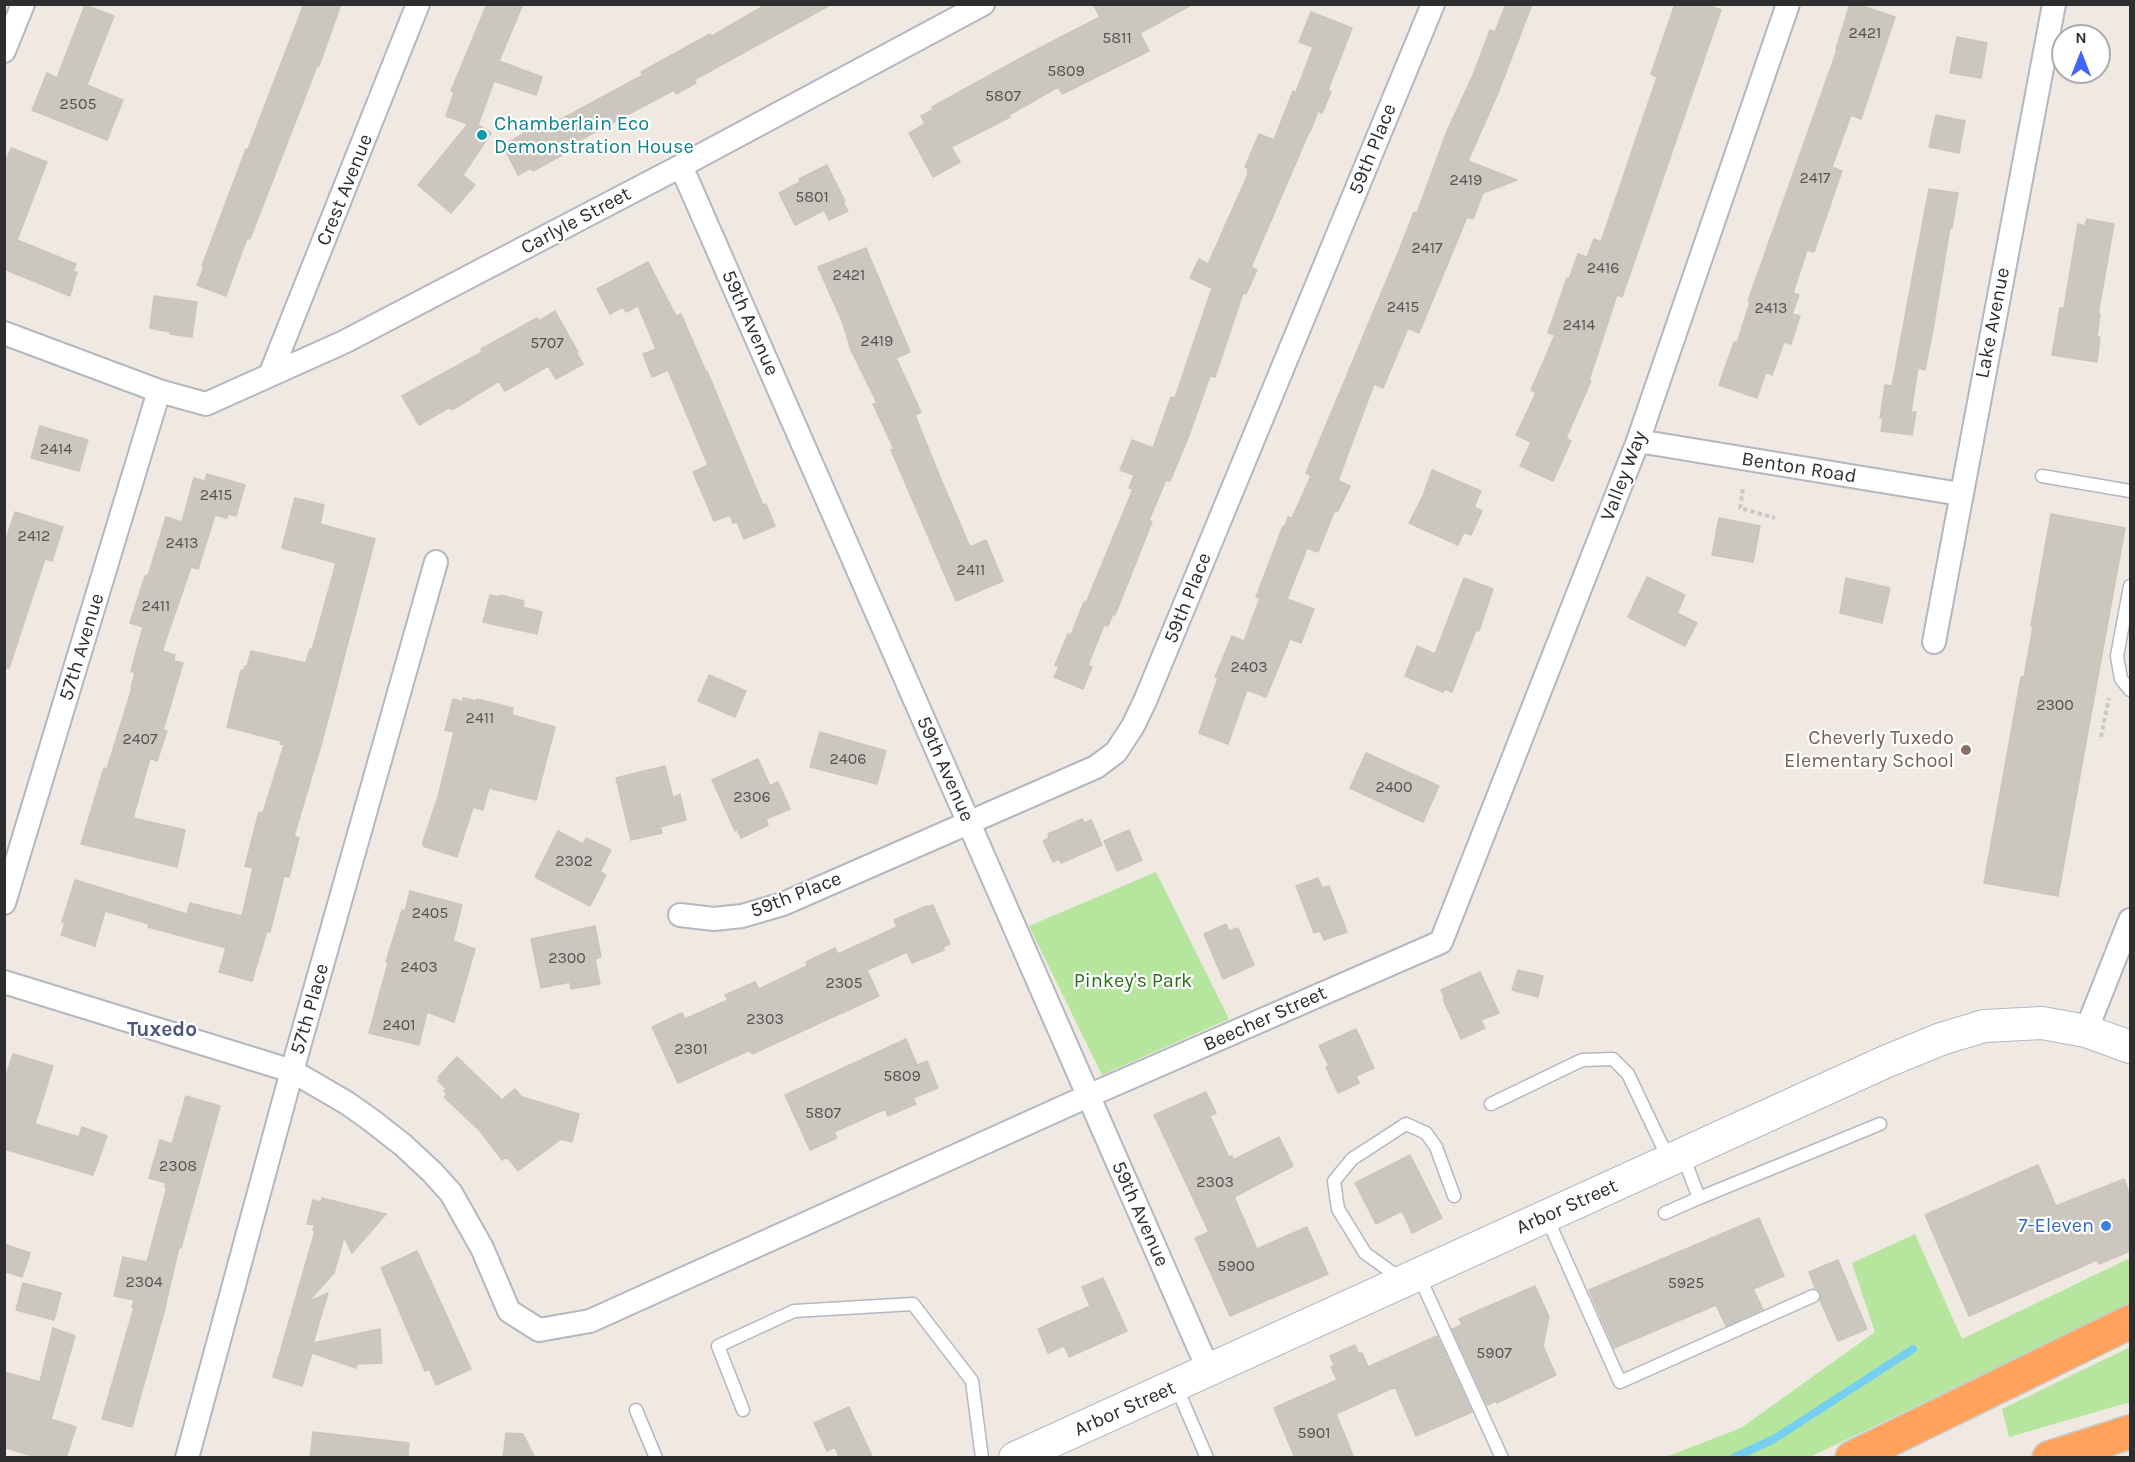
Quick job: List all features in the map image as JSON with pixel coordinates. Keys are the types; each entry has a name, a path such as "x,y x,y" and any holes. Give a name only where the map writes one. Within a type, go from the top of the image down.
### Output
{"highway":[{"path":"1852,1458 2130,1322"},
{"path":"2049,1458 2130,1432"}],"main road":[{"name":"Arbor Street","path":"1015,1458 1885,1062 1941,1039 1984,1026 2042,1023 2086,1031 2130,1047"}],"street":[{"path":"4,51 23,4"},
{"name":"Crest Avenue","path":"270,375 418,4"},
{"name":"Carlyle Street","path":"4,333 159,391 206,404 344,342 681,166 983,4"},
{"name":"59th Place","path":"680,915 714,919 742,916 783,904 1096,766 1116,752 1133,726 1145,701 1433,4"},
{"name":"Valley Way","path":"1441,942 1638,441 1788,4"},
{"name":"Lake Avenue","path":"1934,642 1960,494 2054,4"},
{"name":"59th Avenue","path":"681,166 1209,1371"},
{"name":"57th Avenue","path":"4,903 159,391"},
{"name":"Benton Road","path":"1638,441 1960,494"},
{"name":"57th Place","path":"187,1458 292,1071 436,562"},
{"path":"2086,1031 2130,920"},
{"name":"Beecher Street","path":"292,1071 371,1120 432,1172 451,1193 482,1248 508,1311 539,1330 591,1321 1088,1096 1441,942"},
{"path":"4,982 292,1071"}],"lane":[{"path":"2042,476 2130,491"},
{"path":"2130,586 2117,656 2121,679 2130,690"},
{"path":"1491,1104 1582,1060 1613,1059 1628,1074 1699,1198"},
{"path":"1454,1196 1436,1147 1426,1133 1406,1124 1352,1159 1334,1181 1338,1209 1365,1254 1412,1278 1503,1458"},
{"path":"1665,1213 1880,1124"},
{"path":"1546,1217 1620,1382 1813,1296"},
{"path":"743,1410 718,1346 794,1311 913,1304 972,1381 982,1458"},
{"path":"1176,1386 1207,1458"},
{"path":"636,1410 656,1458"}],"path":[{"path":"1743,489 1740,508 1775,518"},
{"path":"2102,737 2109,698"}],"green space":[{"name":"Pinkey's Park","path":"1156,872 1229,1019 1102,1075 1029,926"},
{"path":"1915,1234 1962,1339 2130,1258 2130,1304 1810,1457 1663,1458 1741,1428 1875,1332 1852,1263"},
{"path":"2130,1347 2130,1402 2009,1437 2002,1409"}],"building":[{"path":"304,4 341,4 319,66 317,66 250,239 247,238 226,296 197,285 204,267 202,266"},
{"path":"487,4 523,4 499,61 542,77 536,95 494,81 478,125 491,133 463,175 475,185 451,213 418,185 468,124 446,116 454,92 451,91"},
{"path":"767,4 832,4 694,80 696,83 676,94 674,90 569,146 571,150 533,171 531,168 518,175 503,146 552,116 556,122 643,75 641,72 710,34 712,36"},
{"path":"1093,4 1193,4 1140,33 1149,51 1062,94 1058,87 1009,115 1010,117 951,147 960,162 933,177 909,133 925,124 921,116 934,109 932,107 1100,17"},
{"path":"1506,4 1532,4 1498,93 1468,161 1517,180 1483,193 1473,219 1467,217 1419,333 1408,328 1383,388 1374,384 1339,478 1339,481 1350,486 1338,511 1334,512 1318,552 1307,548 1287,599 1314,609 1301,643 1290,639 1266,697 1247,690 1228,744 1199,733 1218,678 1215,677 1232,636 1244,641 1260,598 1256,597 1283,526 1288,517 1292,518 1311,476 1306,473 1414,212 1417,213 1447,131 1473,75 1490,30 1495,32"},
{"path":"1675,4 1704,4 1721,10 1622,297 1617,295 1589,380 1591,381 1566,438 1571,441 1553,481 1520,466 1531,442 1516,435 1536,393 1531,390 1555,335 1548,333 1567,278 1569,279 1578,254 1587,257 1594,239 1601,242 1657,77 1651,74"},
{"path":"1850,4 1857,4 1895,17 1861,119 1851,115 1832,167 1842,171 1814,252 1807,250 1793,293 1799,295 1792,314 1800,316 1791,344 1784,342 1772,375 1766,372 1757,398 1719,385 1734,342 1737,343 1750,302 1748,301 1837,50"},
{"path":"85,5 114,16 87,85 123,100 107,140 32,110 47,73 57,78"},
{"path":"1311,12 1352,28 1328,90 1331,92 1322,113 1318,111 1251,267 1257,270 1246,294 1243,293 1215,377 1210,376 1170,481 1166,480 1149,520 1152,522 1115,615 1113,614 1108,626 1104,625 1088,665 1092,667 1083,689 1054,677 1059,667 1055,665 1068,634 1071,635 1084,602 1086,603 1133,489 1129,488 1134,475 1120,470 1132,440 1153,448 1171,397 1175,398 1212,288 1190,278 1199,259 1208,264 1249,172 1245,167 1259,134 1274,140 1293,91 1296,92 1313,47 1299,42"},
{"path":"1957,37 1987,43 1981,78 1950,73"},
{"path":"1936,115 1965,121 1959,153 1929,147"},
{"path":"11,148 47,162 17,240 76,264 73,272 77,272 70,296 4,269 4,165"},
{"path":"827,165 848,211 829,220 824,210 795,225 779,193 800,182 799,179"},
{"path":"1929,189 1958,193 1932,335 1925,370 1918,368 1911,412 1916,412 1912,435 1881,431 1883,418 1880,418 1885,385 1892,386"},
{"path":"2087,219 2114,224 2098,314 2100,314 2097,337 2100,337 2097,362 2052,355 2060,308 2064,308 2078,224 2085,226"},
{"path":"866,248 910,352 896,358 921,412 915,415 940,477 970,547 986,540 1003,581 956,601 891,450 894,449 873,404 877,403 849,346 842,321 818,267"},
{"path":"648,262 676,316 681,314 763,505 766,504 775,526 744,539 737,522 733,523 730,515 714,521 693,472 708,465 668,370 652,377 643,354 656,349 638,306 626,312 623,307 610,314 597,289"},
{"path":"154,296 197,302 192,337 150,328"},
{"path":"555,311 583,364 556,379 548,366 505,391 499,381 452,410 450,407 419,425 402,396 482,352 481,349 537,318 539,321"},
{"path":"40,426 88,440 79,471 31,458"},
{"path":"1432,470 1481,491 1474,507 1482,511 1471,535 1464,532 1458,545 1409,523 1423,496"},
{"path":"207,474 245,485 236,516 228,514 227,518 215,515 198,569 191,567 162,651 175,655 174,661 183,663 163,730 167,731 157,761 150,758 133,818 185,830 177,867 81,844 132,688 135,673 131,671 143,627 130,623 145,576 148,576 166,517 182,522 194,478 205,481"},
{"path":"295,498 324,505 320,524 375,539 322,742 294,836 299,838 289,877 284,876 270,932 267,931 252,981 219,972 226,948 148,927 149,924 105,911 95,946 61,935 65,923 62,922 75,880 187,914 190,903 242,916 253,868 245,866 259,812 263,813 284,745 280,744 281,741 227,727 241,670 247,667 251,651 306,663 310,649 312,650 336,563 282,548"},
{"path":"15,512 63,527 52,561 45,559 9,668 4,668 4,545"},
{"path":"2051,514 2125,528 2058,896 1984,883 2021,677 2024,677"},
{"path":"1719,518 1760,526 1753,562 1712,555"},
{"path":"1647,577 1685,595 1677,613 1697,623 1685,646 1628,617"},
{"path":"1464,578 1493,589 1479,631 1476,630 1452,692 1445,689 1443,692 1405,676 1417,646 1435,654"},
{"path":"1846,578 1890,588 1882,623 1840,613"},
{"path":"490,595 524,601 523,607 542,612 537,634 483,622"},
{"path":"709,675 746,691 735,717 698,701"},
{"path":"463,698 513,708 512,715 555,727 536,800 489,788 483,810 473,807 457,857 423,846 423,842 438,797 454,732 445,730 453,699 463,702"},
{"path":"820,732 886,751 877,784 810,767"},
{"path":"1366,753 1439,786 1423,822 1350,788"},
{"path":"758,759 770,786 778,782 790,809 766,819 768,825 741,838 737,829 735,831 712,780"},
{"path":"665,766 673,798 680,794 686,820 660,827 662,833 631,840 616,778"},
{"path":"1082,819 1084,823 1091,820 1102,845 1061,863 1059,859 1053,862 1043,841 1049,838 1048,834"},
{"path":"1129,830 1142,860 1117,871 1104,841"},
{"path":"558,831 583,844 586,838 611,850 600,872 606,875 590,906 535,877"},
{"path":"1318,878 1322,888 1329,886 1347,932 1324,940 1320,931 1314,933 1296,886"},
{"path":"410,891 462,905 453,941 475,949 454,1022 427,1012 419,1045 369,1033 388,963 386,962"},
{"path":"933,905 950,944 943,947 944,950 912,963 907,952 867,970 879,996 752,1054 750,1050 678,1083 652,1027 682,1013 685,1019 728,1000 725,995 755,982 759,989 807,966 806,962 835,948 838,954 897,927 894,920"},
{"path":"1226,924 1229,931 1238,928 1254,965 1223,979 1204,934"},
{"path":"595,926 601,957 595,959 600,984 571,989 570,982 541,988 531,939"},
{"path":"1518,970 1543,976 1538,997 1512,990"},
{"path":"1480,972 1499,1013 1481,1020 1485,1028 1461,1039 1441,990"},
{"path":"1356,1029 1374,1068 1356,1076 1359,1083 1338,1093 1319,1046"},
{"path":"906,1039 917,1065 927,1061 938,1088 913,1098 916,1104 888,1116 885,1109 834,1132 837,1138 810,1150 785,1095"},
{"path":"13,1054 53,1066 35,1124 79,1137 82,1127 107,1136 93,1175 4,1149 4,1082"},
{"path":"457,1057 502,1100 515,1089 522,1097 579,1114 572,1142 561,1139 518,1171 507,1157 502,1160 480,1131 444,1097 447,1094 444,1091 446,1089 438,1081 440,1079 438,1077"},
{"path":"1206,1092 1216,1113 1210,1116 1229,1157 1232,1156 1233,1160 1279,1137 1293,1166 1234,1197 1257,1249 1307,1227 1328,1274 1230,1316 1195,1238 1209,1232 1154,1115"},
{"path":"186,1096 220,1106 181,1248 179,1247 164,1312 132,1427 102,1419 134,1307 132,1307 134,1300 114,1296 123,1257 147,1262 167,1187 165,1187 166,1183 149,1178 160,1140 172,1144"},
{"path":"1410,1155 1442,1218 1412,1233 1402,1211 1376,1224 1355,1183"},
{"path":"2038,1165 2056,1206 2124,1179 2130,1195 2130,1251 2099,1264 2097,1260 1969,1316 1925,1215"},
{"path":"322,1198 386,1214 352,1253 344,1237 334,1273 308,1302 328,1293 313,1343 380,1329 382,1363 357,1364 356,1368 312,1353 302,1386 273,1377 315,1231 313,1230 315,1225 307,1224 313,1200 321,1202"},
{"path":"1759,1218 1784,1276 1753,1289 1763,1309 1726,1326 1716,1305 1614,1348 1589,1290"},
{"path":"4,1244 30,1253 22,1277 4,1271"},
{"path":"417,1251 471,1369 436,1385 429,1369 425,1371 381,1268"},
{"path":"1838,1260 1867,1329 1838,1341 1820,1300 1821,1293 1815,1288 1809,1272"},
{"path":"1103,1278 1127,1331 1069,1357 1064,1346 1048,1353 1038,1329 1090,1306 1082,1287"},
{"path":"23,1283 61,1293 54,1320 16,1310"},
{"path":"1535,1286 1549,1317 1543,1346 1556,1375 1497,1403 1496,1401 1487,1405 1452,1329 1462,1325 1459,1319"},
{"path":"53,1328 75,1336 51,1419 76,1427 66,1458 38,1458 4,1447 4,1372 40,1382"},
{"path":"1437,1336 1472,1412 1416,1436 1395,1387 1336,1414 1354,1458 1295,1458 1274,1408 1337,1380 1331,1367 1334,1365 1330,1356 1355,1345 1359,1354 1362,1353 1368,1367"},
{"path":"849,1407 873,1458 839,1458 835,1447 827,1451 814,1423"},
{"path":"313,1432 409,1443 408,1458 310,1458"},
{"path":"506,1433 523,1434 535,1458 503,1458"}],"waterway":[{"path":"1733,1458 1774,1439 1913,1349"}],"place":[{"name":"Chamberlain Eco Demonstration House","path":"482,135"},
{"name":"Cheverly Tuxedo Elementary School","path":"1966,750"},
{"name":"7-Eleven","path":"2106,1226"}],"district":[{"name":"Tuxedo","path":"162,1030"}]}
